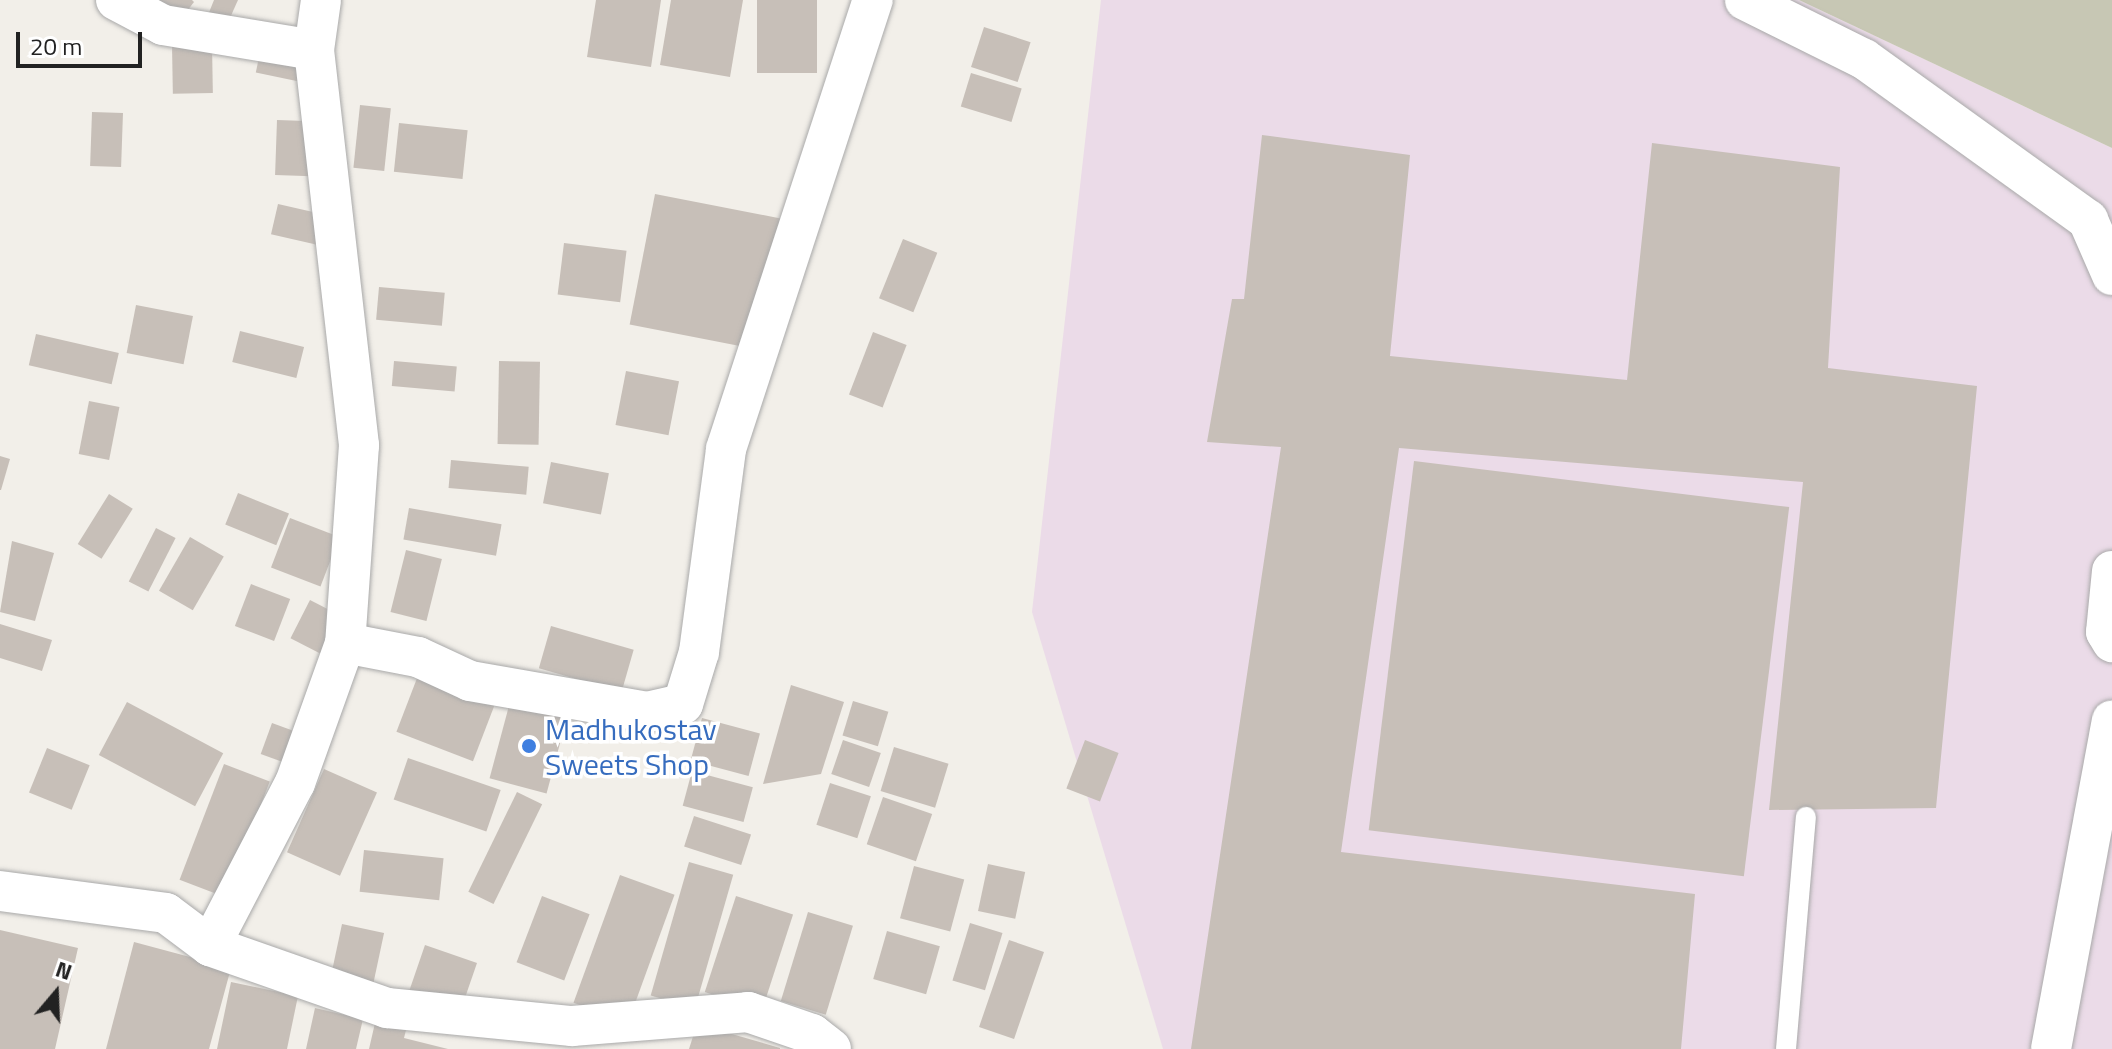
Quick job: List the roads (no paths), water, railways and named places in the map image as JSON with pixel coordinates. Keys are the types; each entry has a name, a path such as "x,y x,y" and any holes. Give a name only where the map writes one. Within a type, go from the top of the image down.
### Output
{"street":[{"path":"116,0 163,25 314,50"},
{"path":"210,946 295,783 345,643 359,445 314,50 321,0"},
{"path":"345,643 418,657 470,681 647,712 683,704 699,652 726,449 873,0"},
{"path":"1745,0 1864,59 2088,220 2112,275"},
{"path":"2112,571 2112,642"},
{"path":"2051,1049 2107,784 2112,721"},
{"path":"0,891 166,913 210,946 387,1008 572,1026 748,1012 812,1034 831,1049"}],"lane":[{"path":"1786,1049 1806,817"}],"place":[{"name":"Madhukostav Sweets Shop","path":"529,746"}]}
